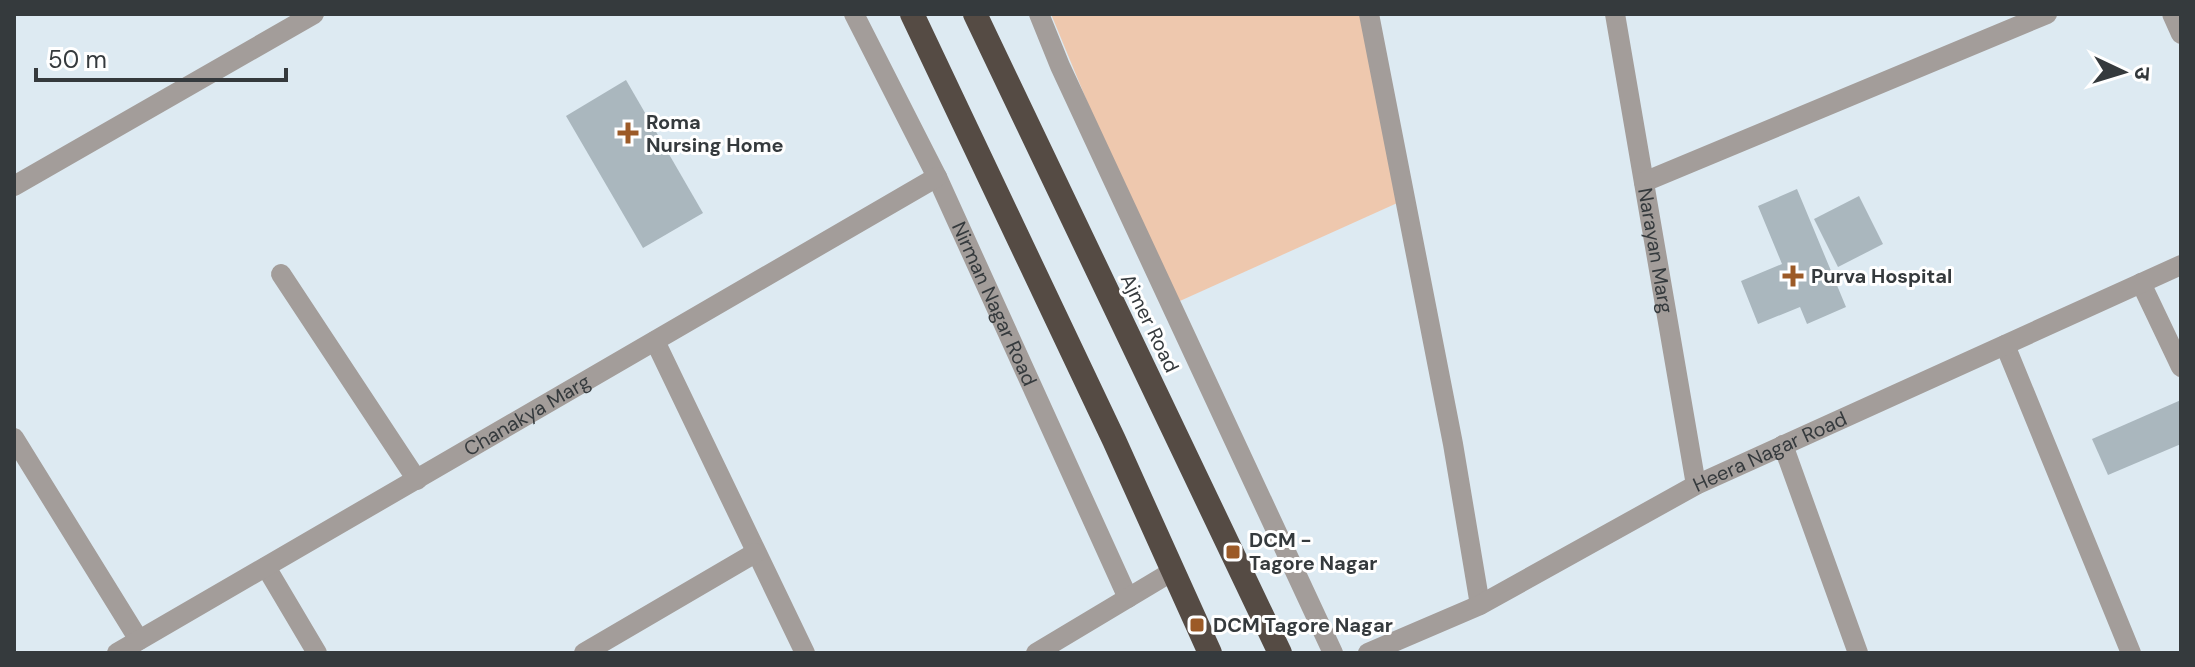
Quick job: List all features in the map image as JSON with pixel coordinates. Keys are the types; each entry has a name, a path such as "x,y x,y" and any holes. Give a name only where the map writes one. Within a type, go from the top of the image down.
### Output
{"highway":[{"path":"912,14 1114,440 1210,653"},
{"name":"Ajmer Road","path":"975,14 1280,653"}],"street":[{"path":"14,186 314,14"},
{"name":"Nirman Nagar Road","path":"854,14 937,177 1128,598"},
{"path":"1039,14 1066,80 1333,653"},
{"path":"1369,14 1453,444 1480,605"},
{"name":"Narayan Marg","path":"1615,14 1696,485"},
{"path":"1644,182 2047,14"},
{"path":"2172,14 2181,34"},
{"name":"Chanakya Marg","path":"117,653 937,177"},
{"name":"Heera Nagar Road","path":"1368,653 1480,605 1696,485 2181,265"},
{"path":"281,274 417,480"},
{"path":"2141,283 2181,367"},
{"path":"655,341 805,653"},
{"path":"2005,345 2131,653"},
{"path":"14,438 139,640"},
{"path":"1783,445 1858,653"},
{"path":"584,653 755,553"},
{"path":"266,567 317,653"},
{"path":"1036,653 1173,571"}],"shaded area":[{"path":"1051,14 1367,14 1404,200 1171,305"}],"building":[{"path":"626,80 703,213 643,248 566,116"},
{"path":"1797,189 1846,307 1807,324 1800,307 1758,324 1741,281 1782,264 1758,206"},
{"path":"1859,196 1883,244 1838,267 1814,219"},
{"path":"2181,400 2181,444 2108,475 2092,439"}],"place":[{"name":"Roma Nursing Home","path":"628,133"},
{"name":"Purva Hospital","path":"1793,276"},
{"name":"DCM - Tagore Nagar","path":"1233,552"},
{"name":"DCM Tagore Nagar","path":"1197,625"}]}
